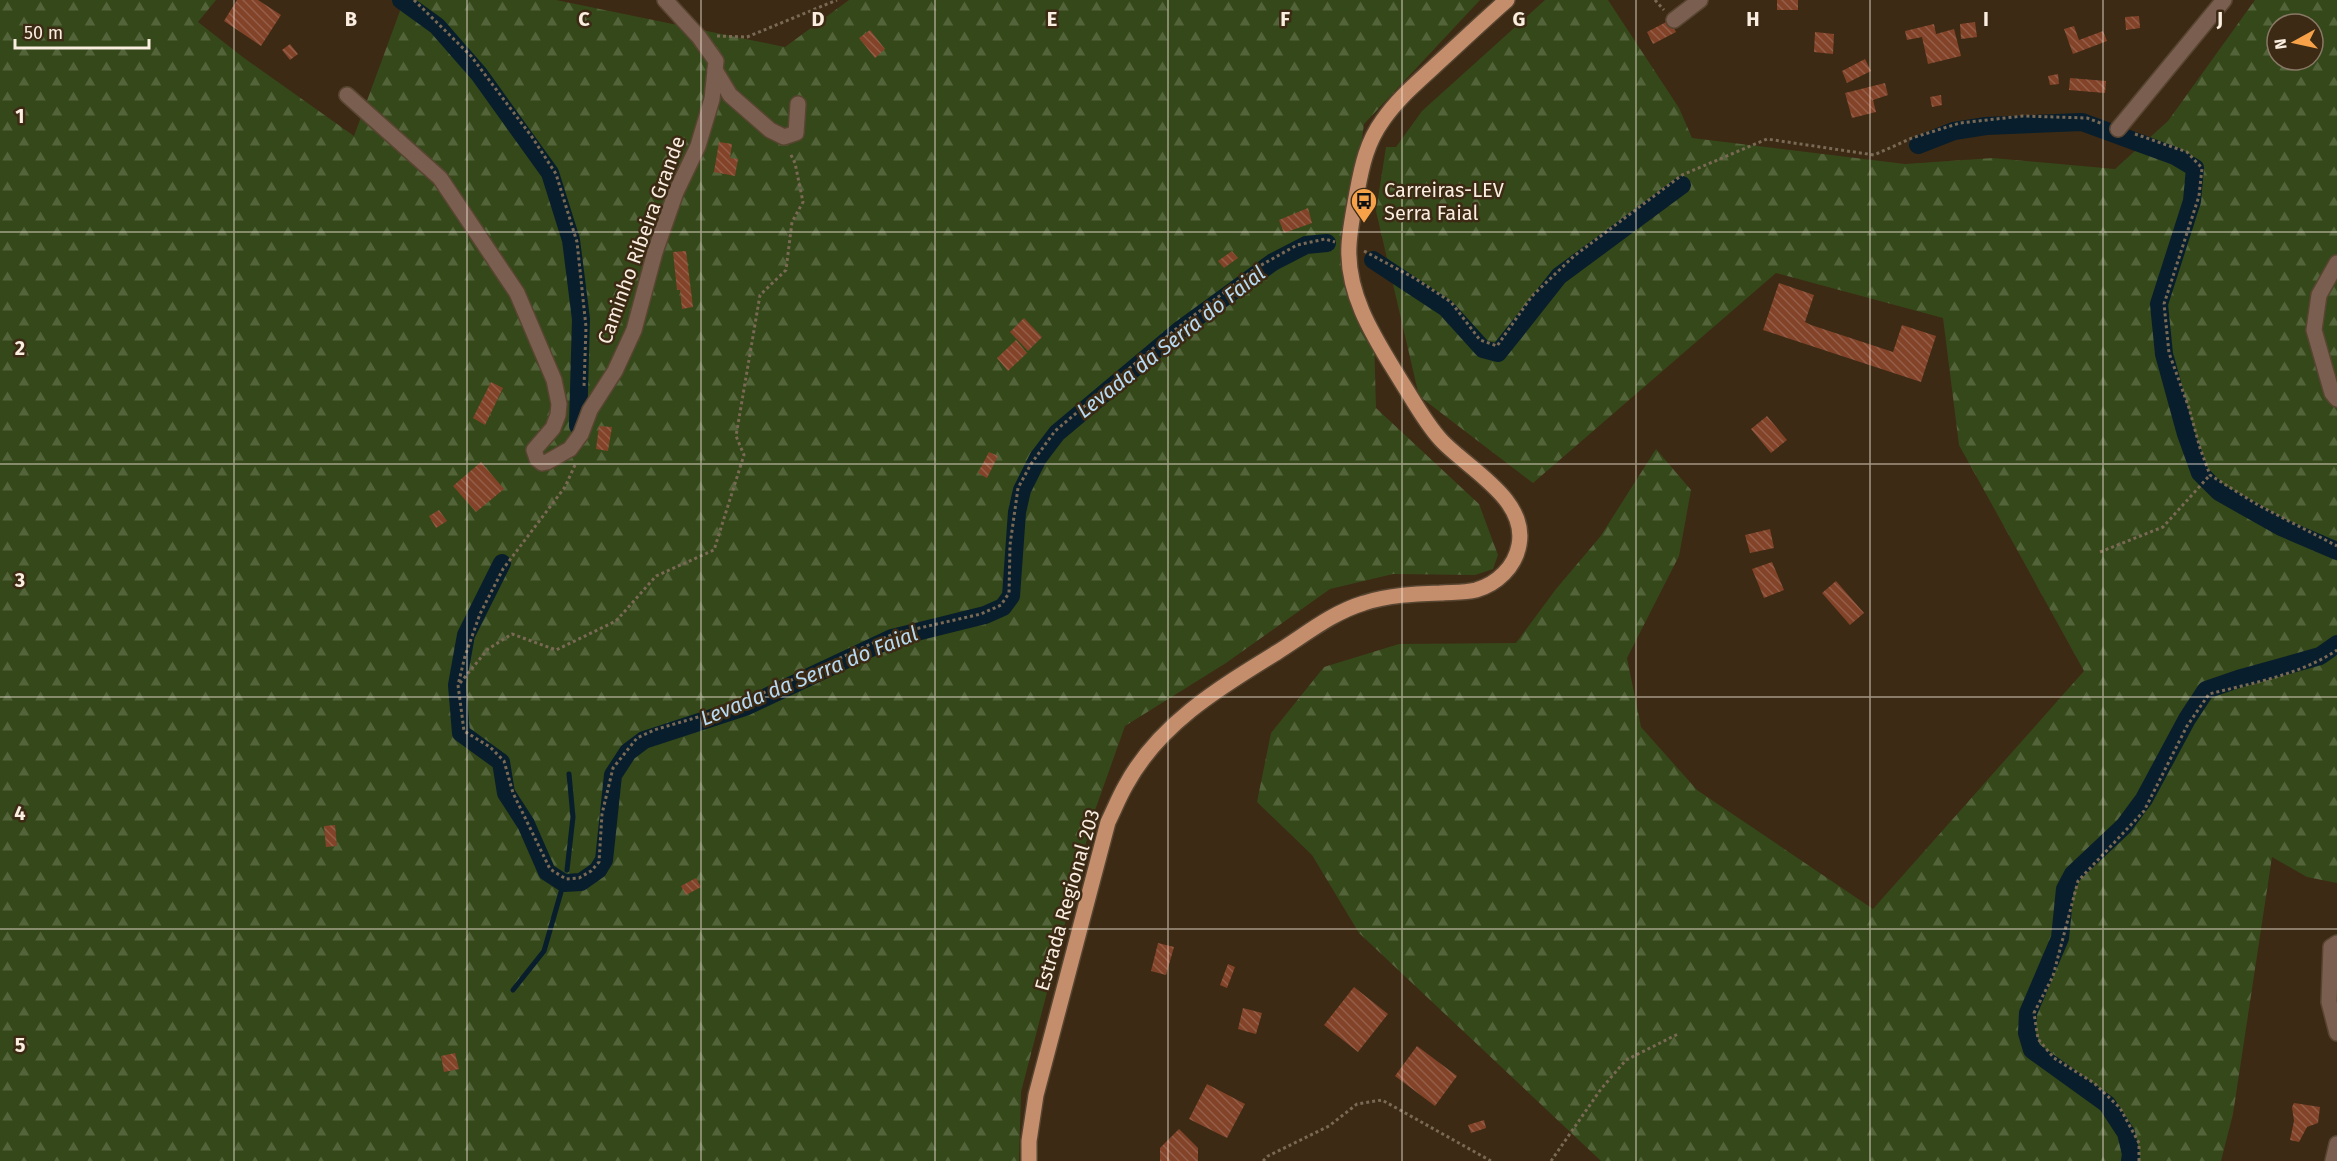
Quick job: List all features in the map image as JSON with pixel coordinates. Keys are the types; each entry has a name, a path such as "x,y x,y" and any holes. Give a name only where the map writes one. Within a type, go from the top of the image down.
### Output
{"main road":[{"name":"Estrada Regional 203","path":"1029,1161 1029,1141 1036,1095 1108,822 1127,783 1144,758 1189,711 1227,682 1323,621 1343,611 1389,597 1476,590 1507,572 1514,560 1520,534 1513,510 1485,479 1440,439 1386,356 1358,303 1351,274 1349,245 1363,161 1367,146 1382,120 1410,88 1507,0"}],"street":[{"name":"Caminho Ribeira Grande","path":"347,95 440,178 517,293 554,380 559,404 553,428 534,450 537,459 542,463 547,462 570,448 581,434 590,410 615,371 634,330 655,252 676,192 698,146 712,99 716,61 699,37 665,0"},
{"path":"1674,20 1700,0"},
{"path":"2118,129 2224,0"},
{"path":"715,70 730,95 770,130 784,137 796,132 798,104"},
{"path":"2337,263 2319,295 2314,330 2332,393 2337,399"},
{"path":"2337,943 2331,947 2329,1002 2337,1033"},
{"path":"2333,1161 2337,1144"}],"path":[{"path":"414,0 471,56 532,136 556,174 577,242 586,327 584,393"},
{"path":"699,37 747,37 837,0"},
{"path":"581,434 574,466 565,487 503,569 480,614 465,656 458,685 464,731 490,747 504,761 513,793 550,869 566,879 579,879 599,862 602,814 612,768 637,738 654,730 732,707 893,634 981,614 1001,605 1009,593 1010,545 1018,488 1031,464 1055,431 1176,329 1256,268 1297,245 1325,239 1349,245 1374,255 1451,302 1480,340 1497,345 1532,296 1574,256 1682,175 1767,139 1874,155 1912,138 1960,123 2023,116 2087,118 2187,152 2202,168 2199,196 2164,304 2169,353 2211,475 2258,505 2337,546"},
{"path":"458,685 488,649 512,634 556,650 616,621 656,576 714,550 744,454 736,436 760,295 786,270 792,222 803,202 795,163 784,137"},
{"path":"2100,552 2163,527 2211,475"},
{"path":"2330,543 2337,540"},
{"path":"2139,1161 2139,1143 2120,1108 2094,1083 2054,1058 2038,1039 2034,1014 2053,976 2078,881 2144,811 2187,726 2209,694 2292,672 2324,659 2337,650"},
{"path":"1551,1161 1601,1089 1626,1060 1678,1034"},
{"path":"1263,1161 1329,1126 1357,1104 1382,1100 1490,1158 1491,1161"}],"green space":[{"path":"0,0 216,0 198,22 244,58 354,136 404,0 556,0 785,47 849,0 1480,0 1364,124 1347,248 1374,337 1376,408 1479,504 1498,555 1493,569 1475,575 1393,574 1330,589 1226,663 1125,726 1093,816 1021,1092 1019,1161 0,1161"},
{"path":"1545,0 1608,0 1679,108 1692,138 1905,164 1993,158 2115,169 2168,121 2255,0 2337,0 2337,883 2307,877 2272,857 2233,1114 2221,1161 1601,1161 1359,933 1312,855 1257,802 1271,733 1324,667 1399,644 1516,643 1556,589 1600,537 1656,449 1691,490 1679,556 1627,658 1641,727 1697,790 1873,909 2084,671 1959,445 1943,318 1776,273 1533,483 1419,396 1376,211 1386,147 1396,147 1422,111"}],"building":[{"path":"237,0 258,0 281,15 261,46 224,21"},
{"path":"1777,0 1798,0 1798,10 1777,10"},
{"path":"2139,16 2140,28 2126,30 2125,17"},
{"path":"1670,20 1676,32 1653,44 1647,32"},
{"path":"1975,22 1977,37 1961,39 1960,24"},
{"path":"1934,24 1936,34 1954,29 1961,56 1928,64 1922,37 1907,40 1905,31"},
{"path":"2074,26 2079,40 2103,31 2107,41 2073,54 2064,29"},
{"path":"870,30 885,49 875,58 859,38"},
{"path":"1815,32 1834,34 1833,54 1814,52"},
{"path":"290,44 298,54 290,60 282,50"},
{"path":"1865,59 1871,71 1847,83 1842,71"},
{"path":"2058,74 2059,84 2050,85 2048,76"},
{"path":"2070,78 2106,81 2105,93 2069,90"},
{"path":"1885,83 1888,95 1873,100 1876,112 1852,118 1845,93"},
{"path":"1941,95 1942,105 1932,107 1930,97"},
{"path":"719,142 732,144 730,158 738,159 735,176 714,172"},
{"path":"1308,208 1312,223 1284,233 1279,220"},
{"path":"686,251 693,307 682,309 680,290 677,290 673,252"},
{"path":"1232,251 1238,258 1224,268 1218,261"},
{"path":"1779,283 1814,295 1805,322 1811,325 1893,352 1902,325 1936,336 1921,382 1763,330"},
{"path":"1024,318 1042,337 1028,351 1010,332"},
{"path":"1016,340 1027,353 1008,371 997,358"},
{"path":"491,382 503,388 485,425 473,418"},
{"path":"1767,416 1787,440 1771,453 1751,429"},
{"path":"599,426 612,427 608,451 596,449"},
{"path":"989,452 998,456 987,478 978,473"},
{"path":"481,462 504,489 476,512 453,486"},
{"path":"439,510 447,521 436,528 429,516"},
{"path":"1770,529 1774,548 1750,553 1745,535"},
{"path":"1772,562 1784,590 1764,598 1752,569"},
{"path":"1836,581 1864,613 1850,625 1822,593"},
{"path":"335,825 337,846 326,847 324,826"},
{"path":"696,878 701,887 686,895 681,886"},
{"path":"1158,943 1174,947 1166,975 1151,971"},
{"path":"1228,964 1235,967 1227,988 1220,985"},
{"path":"1354,987 1388,1014 1358,1052 1324,1025"},
{"path":"1243,1008 1262,1013 1256,1034 1238,1029"},
{"path":"1417,1046 1457,1076 1435,1106 1395,1076"},
{"path":"455,1053 459,1069 444,1072 441,1056"},
{"path":"1207,1084 1245,1104 1227,1138 1189,1119"},
{"path":"2294,1103 2320,1107 2318,1123 2307,1127 2299,1142 2290,1140 2294,1121 2292,1107"},
{"path":"1484,1120 1486,1128 1471,1133 1468,1125"},
{"path":"1179,1129 1198,1148 1198,1161 1160,1161 1160,1148"}],"waterway":[{"name":"Levada da Serra do Faial","path":"401,0 437,26 479,74 550,173 571,240 581,319 578,426"},
{"name":"Levada da Serra do Faial","path":"1918,145 1954,131 1986,126 2082,122 2175,156 2195,168 2192,201 2159,304 2164,354 2186,434 2200,473 2219,492 2281,527 2337,551"},
{"name":"Levada da Serra do Faial","path":"1373,260 1446,308 1483,349 1498,353 1559,276 1682,185"},
{"name":"Levada da Serra do Faial","path":"502,563 466,635 457,685 461,733 501,762 506,793 526,824 547,872 564,883 581,882 598,870 604,860 613,775 628,752 644,740 745,707 892,638 985,615 1003,607 1011,596 1017,512 1022,490 1038,458 1057,433 1181,329 1273,262 1306,245 1327,243"},
{"name":"Levada da Serra do Faial","path":"2130,1161 2131,1154 2126,1133 2107,1104 2032,1050 2027,1033 2028,1013 2060,938 2065,889 2073,874 2124,826 2144,799 2187,719 2206,690 2320,656 2337,644"},
{"path":"567,870 573,817 569,774"},
{"path":"513,990 544,951 561,892"}],"place":[{"name":"Carreiras-LEV Serra Faial","path":"1364,224"}]}
